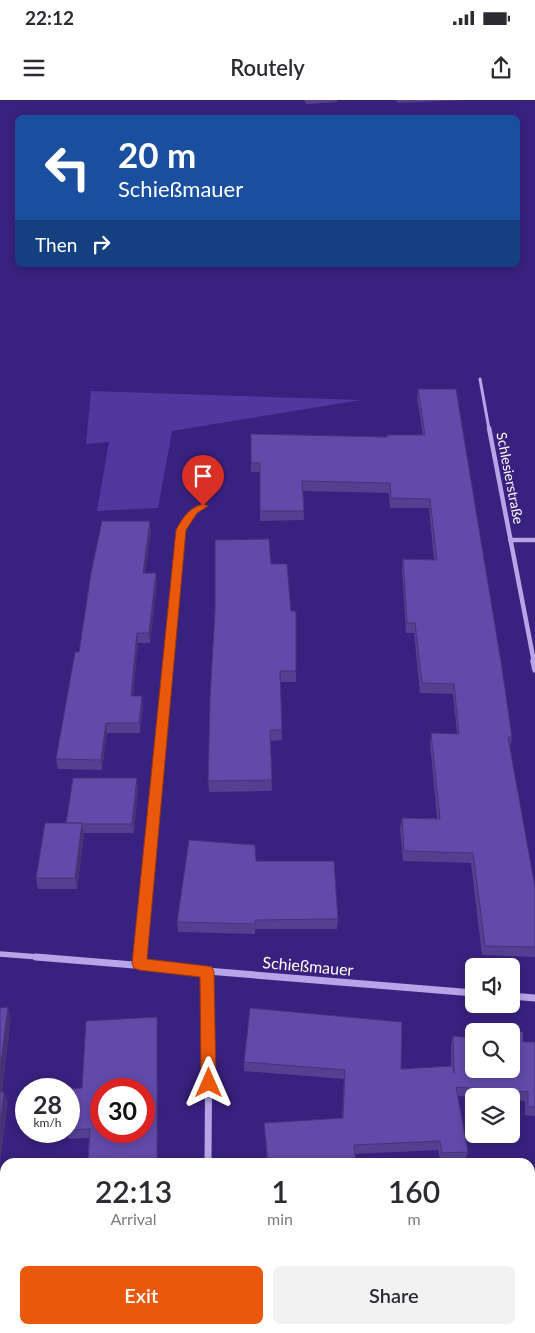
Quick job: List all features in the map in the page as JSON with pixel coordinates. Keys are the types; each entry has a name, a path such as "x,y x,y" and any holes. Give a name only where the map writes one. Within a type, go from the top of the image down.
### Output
{"street":[{"name":"Schlesierstraße","path":"480,379 535,670"},
{"path":"139,964 181,530 193,511 203,506"},
{"path":"510,540 535,540"},
{"name":"Schießmauer","path":"0,954 465,992"},
{"path":"207,972 209,1023 208,1158"},
{"path":"520,997 535,998"}],"shaded area":[{"path":"91,391 361,400 172,431 158,508 97,511 109,442 86,444"}],"building":[{"path":"418,389 456,389 502,668 512,737 508,737 535,887 535,947 485,946 473,853 404,851 402,818 440,819 431,733 459,734 454,684 422,683 415,623 407,623 403,559 437,560 430,499 391,498 390,483 302,481 304,511 260,511 260,463 251,463 251,434 387,437 387,435 425,435"},
{"path":"102,521 150,521 143,573 156,573 149,633 137,633 131,696 142,696 139,723 106,723 101,760 56,759 75,652 79,652 91,573"},
{"path":"269,539 271,564 287,564 291,611 296,611 296,671 280,671 282,730 270,730 272,780 208,781 215,611 215,540"},
{"path":"73,778 137,778 132,824 66,823"},
{"path":"45,823 82,823 75,878 36,878"},
{"path":"189,840 255,845 256,861 334,861 338,919 255,920 255,924 177,922"},
{"path":"8,1007 0,1071 0,1008"},
{"path":"250,1008 402,1022 401,1069 453,1066 454,1073 453,1036 465,1037 465,1078 520,1078 520,1032 523,1032 523,1042 535,1042 535,1107 528,1107 528,1092 520,1091 520,1088 456,1087 468,1152 442,1153 440,1141 354,1145 356,1158 268,1158 264,1123 343,1118 345,1070 244,1062"},
{"path":"157,1017 157,1158 88,1158 90,1129 80,1129 80,1088 82,1088 86,1021"},
{"path":"0,1092 4,1092 0,1126"}],"route":[{"path":"203,506 193,511 181,530 139,964 207,972 209,1083"}]}
